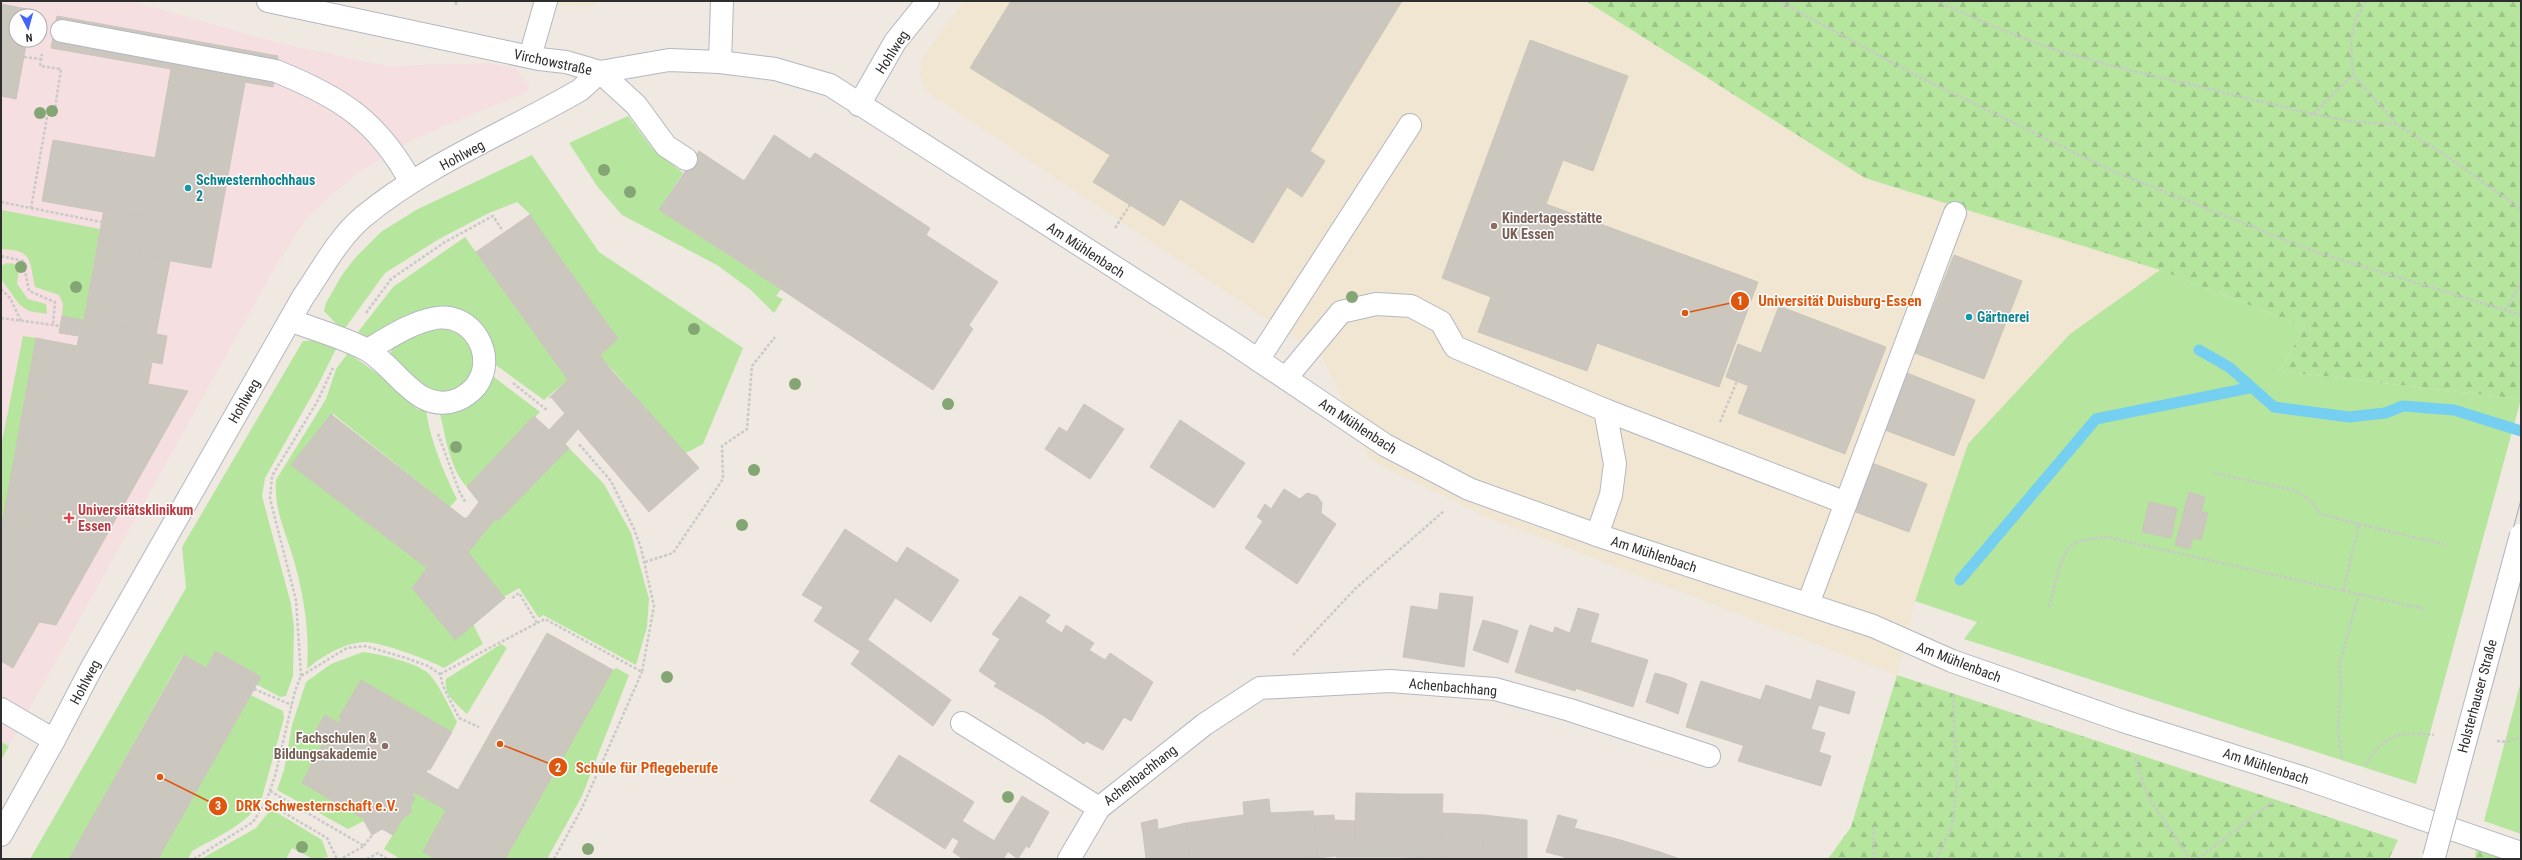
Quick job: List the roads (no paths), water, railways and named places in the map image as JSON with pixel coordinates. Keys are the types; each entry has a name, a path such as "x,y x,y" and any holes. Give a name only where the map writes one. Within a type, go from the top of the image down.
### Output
{"street":[{"name":"Virchowstraße","path":"268,1 310,6 530,57 566,62 600,72 669,60 720,62 775,69 830,85 859,105"},
{"path":"530,57 546,1"},
{"path":"720,62 722,1"},
{"name":"Hohlweg","path":"859,105 895,42 928,1"},
{"path":"62,31 276,71 301,81 336,98 366,121 397,158 411,182"},
{"path":"600,72 636,105 666,146 686,159"},
{"name":"Hohlweg","path":"1,835 54,740 91,669 290,320 332,254 362,218 411,182 564,100 580,90 600,72"},
{"name":"Am Mühlenbach","path":"859,105 1286,378 1385,445 1469,489 1597,535 1873,626 1952,661 2123,722 2304,778 2521,853"},
{"path":"1258,360 1410,125"},
{"path":"1808,604 1955,213"},
{"path":"1286,378 1341,312 1376,304 1412,306 1441,322 1455,347 1605,410 1846,503"},
{"path":"290,320 368,350 422,398 435,402 450,402 464,397 476,386 486,365 482,346 476,334 467,326 453,319 436,318 397,332 368,350"},
{"path":"1597,535 1611,495 1615,464 1605,410"},
{"name":"Holsterhauser Straße","path":"2433,858 2521,535"},
{"name":"Achenbachhang","path":"1069,859 1099,808 1205,724 1260,688 1390,681 1495,689 1570,710 1709,756"},
{"path":"1,709 54,740"},
{"name":"Achenbachhang","path":"962,723 1099,808"}],"waterway":[{"path":"2199,350 2229,367 2274,407 2349,417 2385,413 2403,406 2454,410 2521,431"},
{"path":"1960,580 2096,419 2249,388"}],"tram line":[{"path":"2423,859 2521,500"},
{"path":"2445,859 2521,579"}],"place":[{"name":"Schwesternhochhaus 2","path":"188,188"},
{"name":"Kindertagesstätte UK Essen","path":"1494,226"},
{"name":"Universität Duisburg-Essen","path":"1685,313"},
{"name":"Gärtnerei","path":"1969,317"},
{"name":"Universitätsklinikum Essen","path":"69,518"},
{"name":"Schule für Pflegeberufe","path":"500,744"},
{"name":"Fachschulen & Bildungsakademie","path":"385,746"},
{"name":"DRK Schwesternschaft e.V.","path":"160,777"}]}
